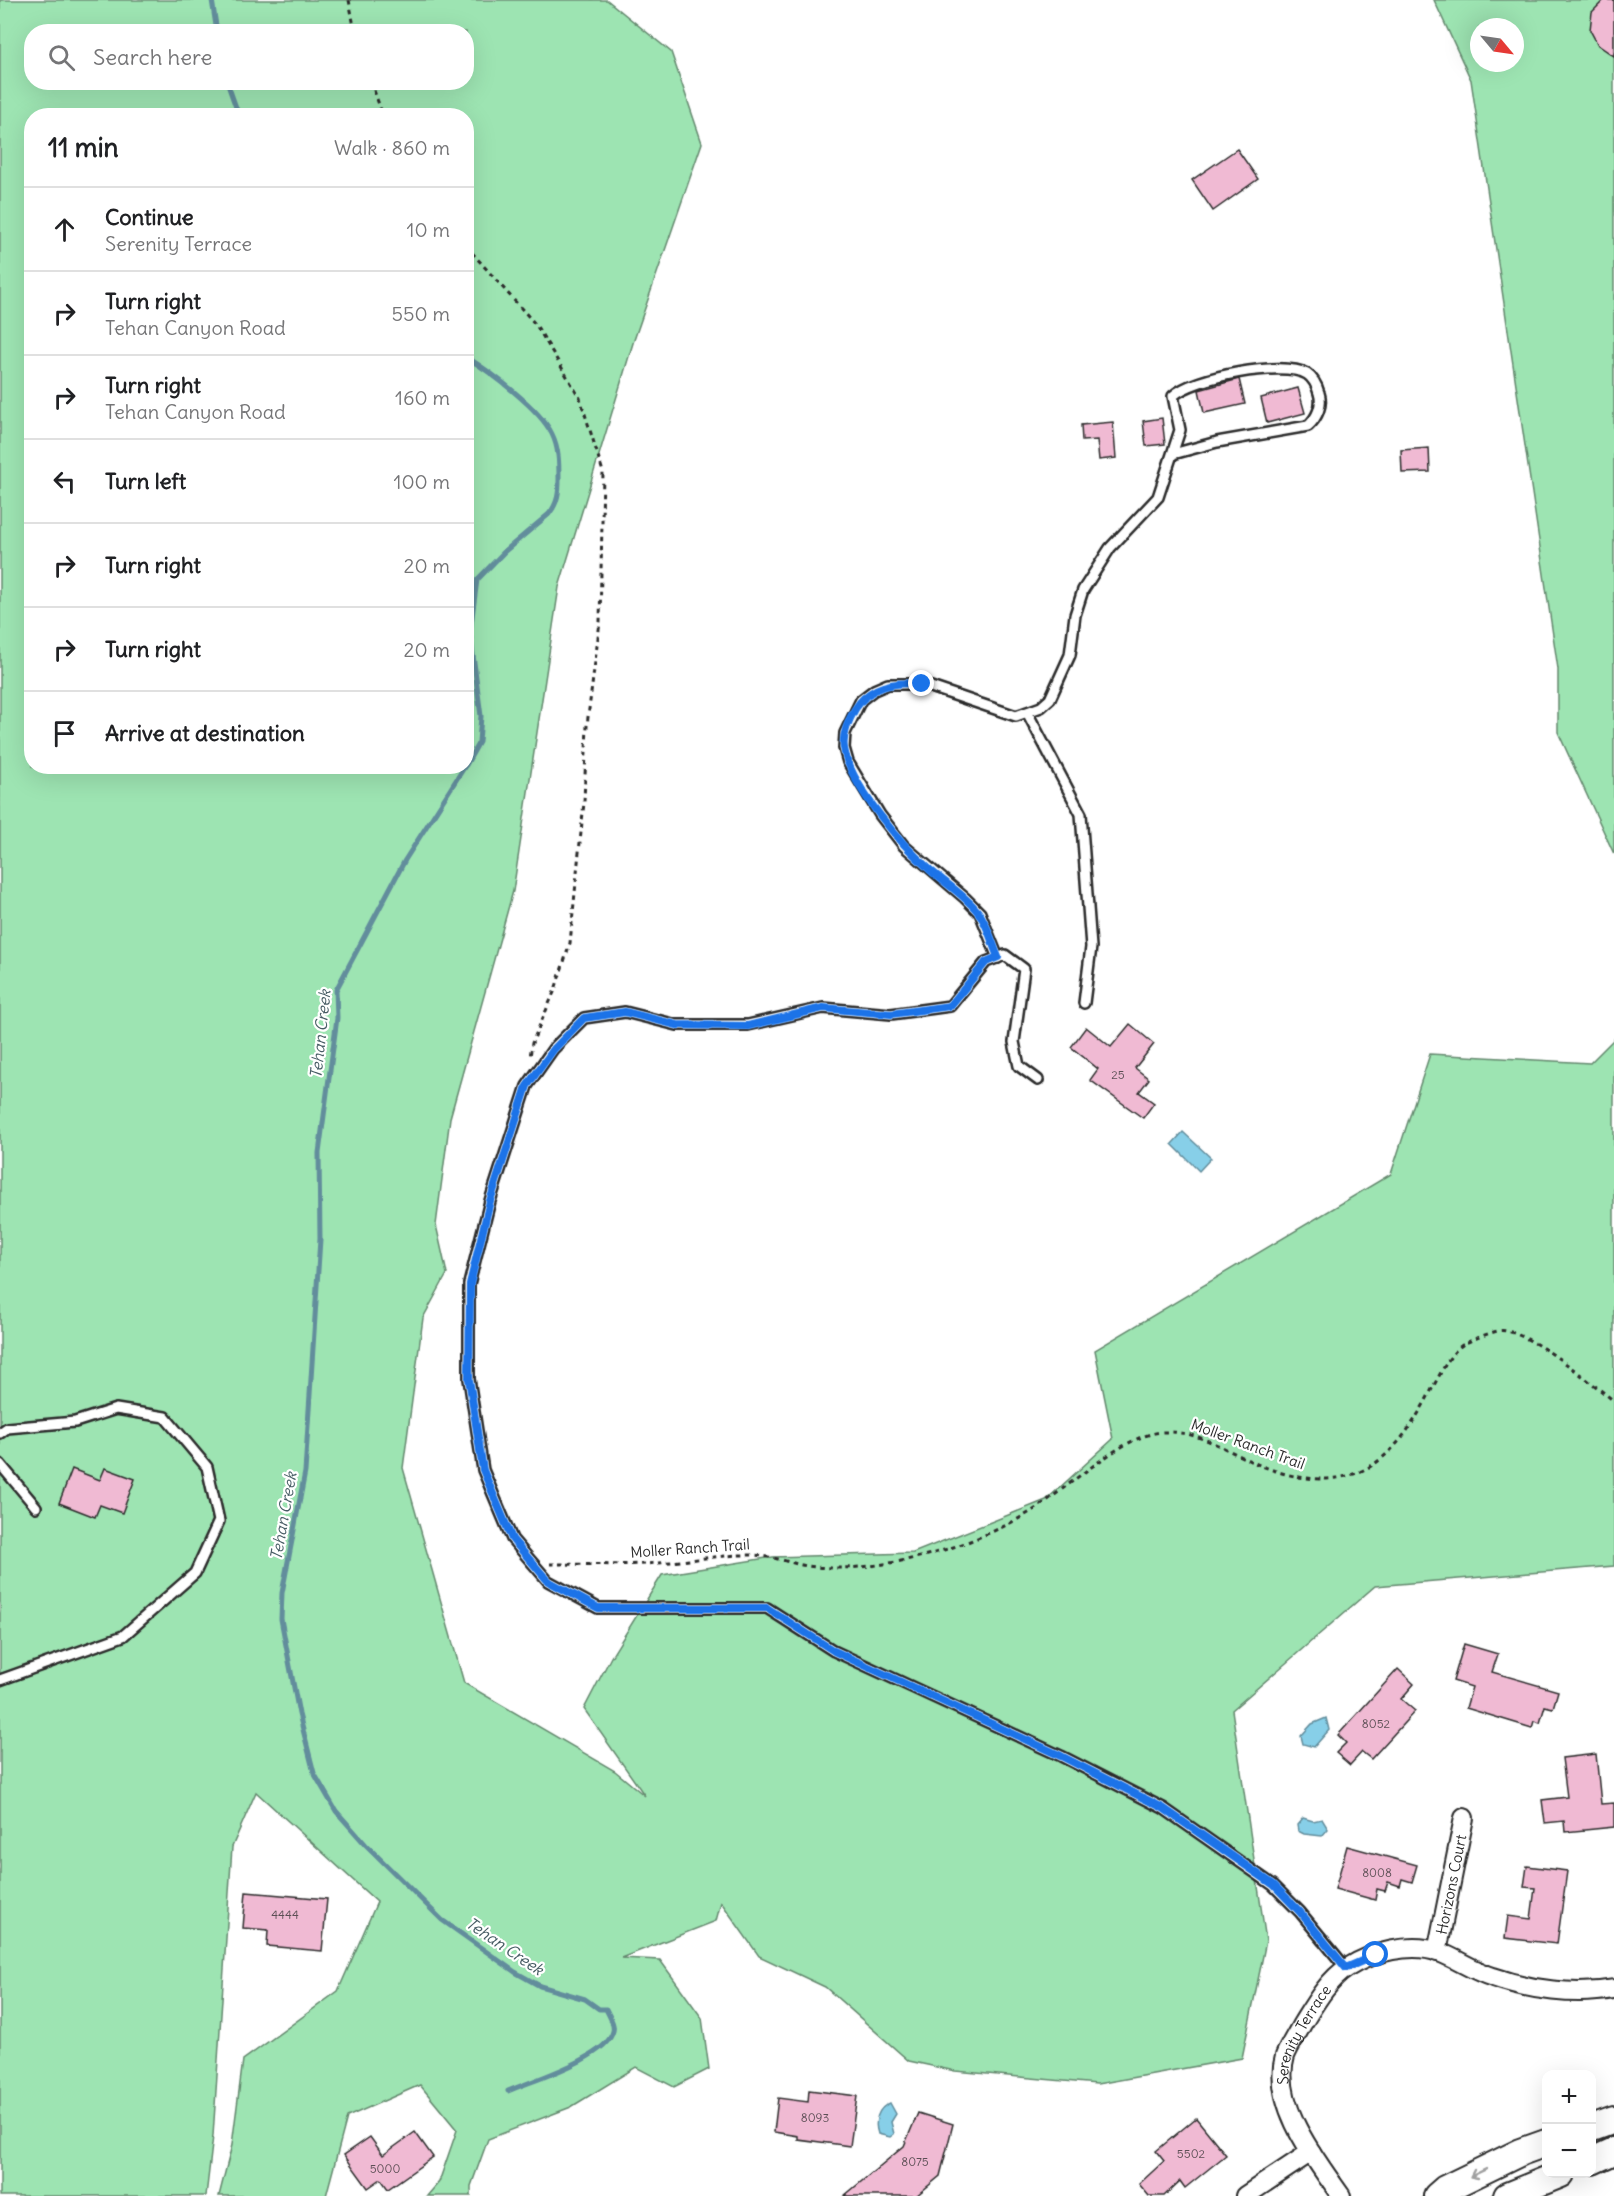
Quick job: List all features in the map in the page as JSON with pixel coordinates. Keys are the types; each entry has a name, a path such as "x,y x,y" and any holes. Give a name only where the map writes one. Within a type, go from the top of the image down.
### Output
{"main road":[{"path":"1596,2127 1614,2120"},
{"path":"1437,2196 1445,2189 1521,2152 1542,2144"},
{"path":"1596,2159 1614,2151"},
{"path":"1507,2196 1551,2178"}],"street":[{"name":"Horizons Court","path":"1437,1952 1464,1818"},
{"name":"Serenity Terrace","path":"1341,2196 1311,2152 1291,2117 1283,2081 1285,2057 1317,1999 1346,1968 1376,1955 1407,1948 1437,1952 1493,1977 1531,1987 1564,1992 1614,1989"},
{"path":"1245,2196 1311,2152"}],"lane":[{"path":"998,957 980,913 904,846 880,815 848,762 844,748 845,733 861,700 874,690 906,682 941,689 1017,716 1028,714 1041,707 1050,699 1065,670 1078,605 1093,573 1110,548 1158,497 1180,430 1173,396 1187,386 1251,371 1292,369 1308,375 1316,385 1321,398 1319,410 1316,420 1308,426 1217,442 1173,454"},
{"path":"1028,714 1081,814 1091,947 1084,1003"},
{"path":"1038,1080 1018,1066 1014,1042 1024,969 1005,955 986,962 950,1006 891,1014 823,1008 748,1026 677,1025 625,1012 584,1018 554,1049 527,1086 490,1201 470,1284 469,1379 483,1470 512,1539 548,1581 598,1608 767,1608 834,1651 1061,1756 1163,1808 1274,1885 1300,1912 1346,1968"},
{"path":"0,1433 7,1428 75,1422 116,1409 165,1417 207,1467 219,1521 195,1573 123,1636 0,1680"},
{"path":"0,1464 36,1507"}],"path":[{"path":"349,0 354,24"},
{"path":"374,90 380,108"},
{"path":"474,255 536,325 580,399 603,472 600,622 587,725 584,802 570,943 555,990 532,1042 527,1086"},
{"name":"Moller Ranch Trail","path":"533,1564 646,1564 755,1555 839,1569 916,1558 990,1532 1028,1513 1128,1443 1163,1431 1189,1434 1213,1441 1252,1462 1294,1476 1316,1480 1342,1477 1362,1471 1380,1459 1418,1416 1446,1364 1464,1344 1497,1331 1505,1330 1524,1336 1614,1401"}],"green space":[{"path":"0,0 607,0 671,52 702,143 633,343 559,587 513,891 450,1118 436,1225 447,1274 423,1318 403,1468 464,1683 615,1771 645,1796 584,1709 611,1657 662,1575 773,1557 913,1553 1046,1500 1113,1439 1095,1350 1391,1174 1430,1054 1590,1063 1614,1039 1614,1566 1375,1586 1232,1710 1266,1941 1242,2058 1097,2084 955,2071 909,2061 825,1987 759,1956 721,1902 716,1921 621,1958 660,1960 702,2018 709,2069 674,2087 636,2067 571,2107 488,2139 471,2186 471,2196 427,2196 439,2182 457,2130 420,2085 347,2117 326,2196 219,2196 232,2145 243,2060 338,1991 377,1902 256,1792 232,1847 213,2136 206,2196 0,2196"},
{"path":"1434,0 1614,0 1614,854 1558,732 1558,669 1471,80"}],"water":[{"path":"1183,1132 1211,1158 1199,1171 1172,1144"},
{"path":"1326,1718 1329,1730 1314,1747 1303,1744 1301,1736 1312,1724"},
{"path":"1303,1818 1313,1821 1322,1819 1328,1829 1322,1836 1304,1834 1298,1831 1297,1825"},
{"path":"890,2103 896,2114 891,2122 894,2134 890,2137 878,2134 876,2125 879,2112"}],"building":[{"path":"1604,0 1614,0 1614,56 1598,45 1590,30 1592,12"},
{"path":"1237,149 1258,179 1213,211 1192,180"},
{"path":"1239,379 1245,404 1204,413 1199,390"},
{"path":"1298,388 1305,413 1267,423 1261,398"},
{"path":"1162,418 1165,444 1146,446 1143,421"},
{"path":"1113,422 1116,458 1099,460 1097,440 1082,441 1081,425"},
{"path":"1429,448 1430,472 1402,473 1401,450"},
{"path":"1130,1024 1154,1044 1135,1068 1149,1079 1139,1092 1154,1103 1143,1118 1090,1080 1098,1069 1071,1047 1086,1027 1111,1047"},
{"path":"105,1468 135,1479 122,1513 100,1505 95,1517 59,1503 72,1469 100,1480"},
{"path":"1464,1644 1498,1654 1492,1672 1558,1691 1553,1708 1545,1706 1540,1723 1534,1721 1532,1728 1466,1708 1472,1687 1453,1681"},
{"path":"1398,1669 1414,1684 1401,1699 1415,1711 1371,1759 1362,1752 1350,1765 1336,1753 1346,1743 1338,1735"},
{"path":"1596,1754 1601,1804 1614,1803 1614,1827 1565,1832 1564,1821 1545,1823 1542,1800 1567,1797 1562,1758"},
{"path":"1347,1846 1417,1865 1412,1882 1402,1879 1400,1886 1388,1882 1385,1891 1377,1889 1375,1900 1335,1889"},
{"path":"1527,1866 1567,1871 1557,1944 1505,1938 1508,1916 1531,1919 1535,1888 1524,1887"},
{"path":"246,1892 327,1899 322,1951 267,1946 268,1930 243,1928"},
{"path":"809,2090 857,2096 850,2146 798,2139 798,2136 774,2132 778,2098 808,2102"},
{"path":"918,2113 953,2124 940,2176 916,2196 844,2196 904,2146"},
{"path":"1196,2118 1226,2155 1185,2188 1180,2181 1164,2196 1149,2196 1139,2184 1164,2161 1156,2151"},
{"path":"415,2132 433,2157 388,2189 381,2179 368,2188 344,2155 370,2137 383,2155"}],"waterway":[{"name":"Tehan Creek","path":"212,0 216,24"},
{"name":"Tehan Creek","path":"230,90 236,108"},
{"name":"Tehan Creek","path":"474,362 514,392 546,424 556,445 559,462 559,488 554,506 549,514 505,551 477,580 474,602"},
{"name":"Tehan Creek","path":"474,663 481,716 479,742 474,751"},
{"name":"Tehan Creek","path":"460,774 405,860 336,990 337,1018 319,1153 320,1239 305,1472 282,1593 281,1619 299,1714 314,1773 336,1811 366,1845 442,1920 515,1972 540,1986 585,1999 599,2009 606,2009 610,2017 613,2031 608,2041 598,2050 568,2067 508,2091"}],"route":[{"path":"922,684 906,682 888,684 874,690 861,700 851,715 845,733 844,748 848,762 880,815 904,846 980,913 998,957 986,962 950,1006 891,1014 823,1008 748,1026 677,1025 625,1012 584,1018 554,1049 527,1086 490,1201 470,1284 469,1379 483,1470 512,1539 548,1581 598,1608 767,1608 834,1651 1061,1756 1163,1808 1274,1885 1300,1912 1346,1968 1376,1955"}]}
